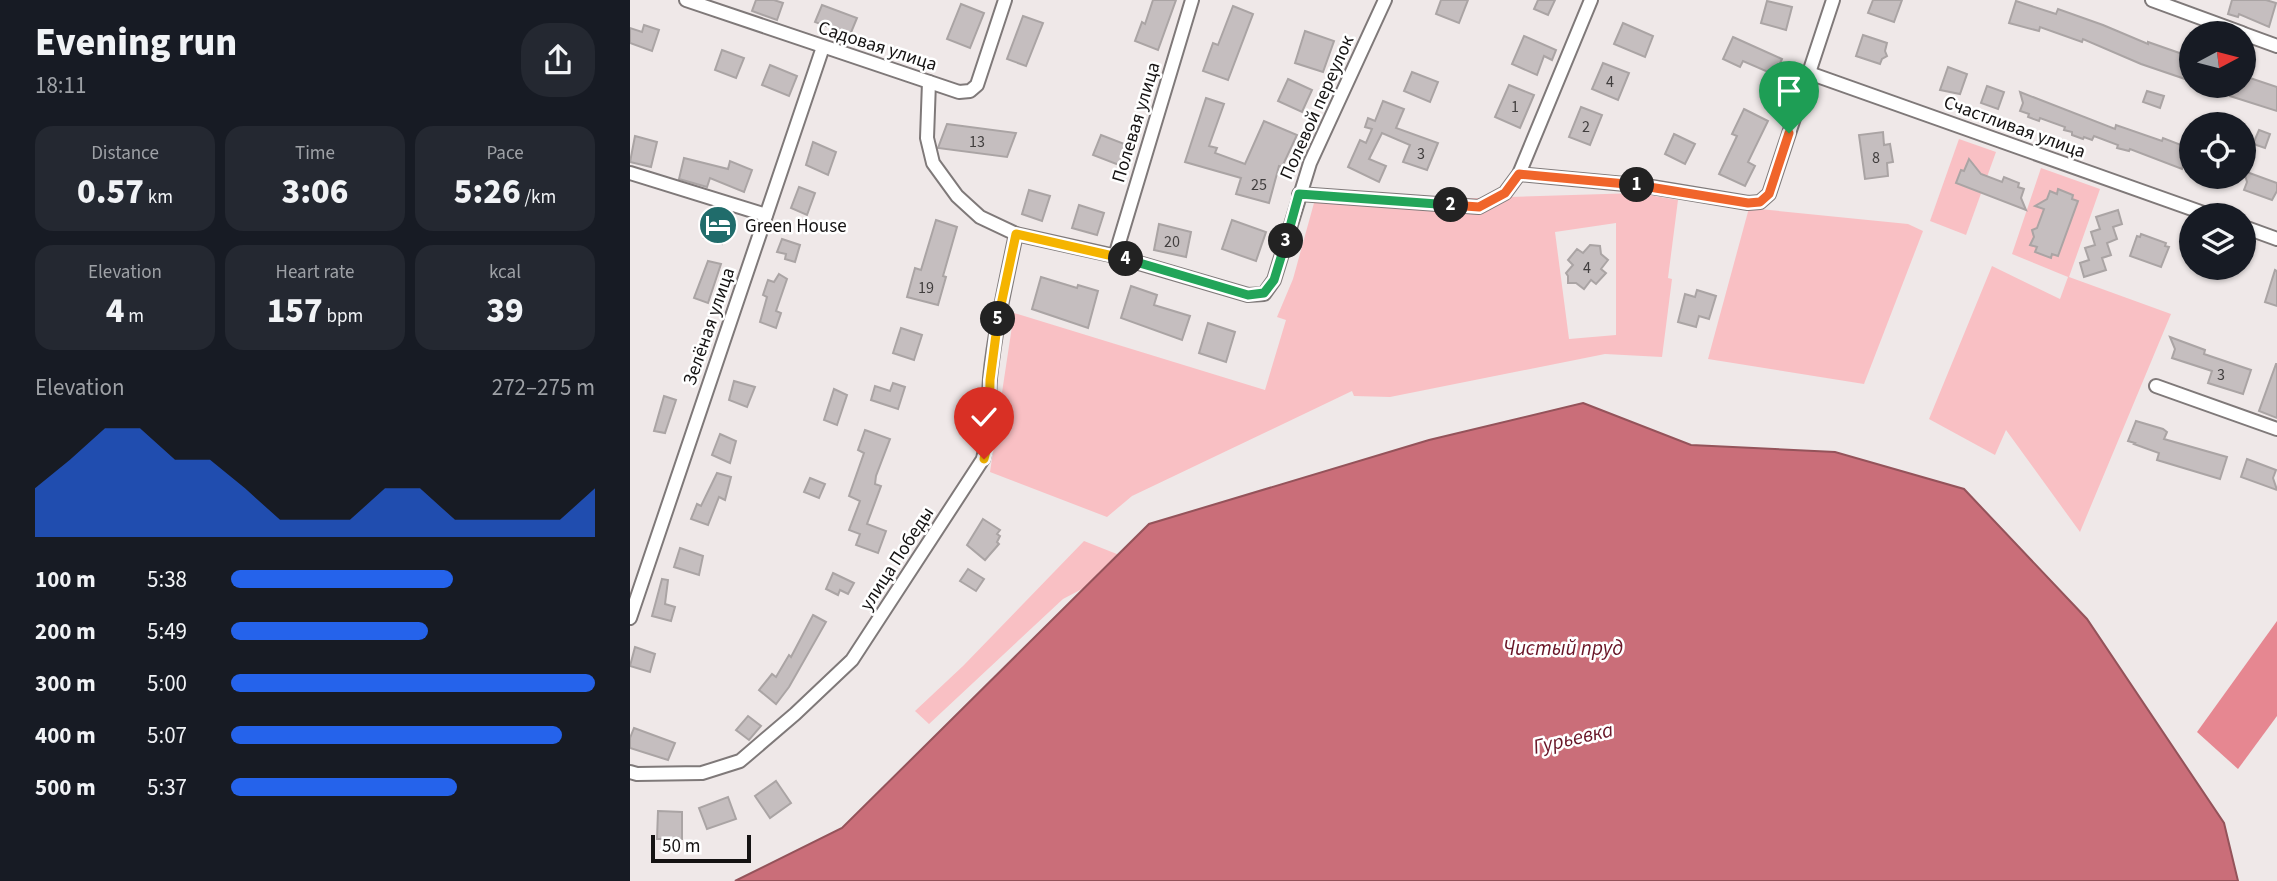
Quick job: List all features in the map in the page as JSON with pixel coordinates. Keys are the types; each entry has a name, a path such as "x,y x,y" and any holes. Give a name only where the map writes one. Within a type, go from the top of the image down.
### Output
{"street":[{"name":"Садовая улица","path":"686,0 959,92 970,90 977,85 1005,0"},
{"name":"Полевая улица","path":"1115,256 1192,0"},
{"name":"Полевой переулок","path":"1115,256 1248,295 1264,293 1274,280 1299,194 1345,83 1385,0"},
{"path":"1299,194 1479,207 1505,193 1519,174 1591,0"},
{"path":"1519,174 1646,186 1748,203 1760,202 1769,194 1833,0"},
{"path":"2152,0 2208,21"},
{"path":"2256,39 2277,46"},
{"name":"Зелёная улица","path":"630,618 823,47"},
{"name":"Счастливая улица","path":"1809,73 2179,204"},
{"path":"929,82 927,138 933,163 957,196 981,217 1016,234 1115,256"},
{"path":"630,173 766,215"},
{"path":"2256,232 2277,239"},
{"name":"улица Победы","path":"630,772 702,773 740,761 852,660 984,459 989,439 990,380 996,328 1016,234"},
{"path":"2156,386 2277,429"}],"shaded area":[{"path":"1959,139 1996,152 1966,235 1930,221"},
{"path":"2041,168 2100,189 2069,277 2171,314 2080,532 2006,430 1995,455 1929,419 1992,266 2060,299 2068,277 2012,254"},
{"path":"1637,193 1678,200 1662,357 1605,354 1390,397 1354,396 1352,391 1132,496 1107,517 990,472 1014,313 1265,390 1286,320 1277,317 1293,279 1314,203","holes":["1616,223 1616,335 1569,339 1555,232"]},
{"path":"1749,208 1908,224 1923,231 1864,384 1708,359"},
{"path":"1084,541 1132,560 1063,599 929,724 915,711 963,666"},
{"path":"2277,621 2277,716 2238,769 2197,732"}],"water":[{"name":"Чистый пруд","path":"1583,403 1691,445 1835,452 1964,489 2087,619 2224,823 2238,881 735,881 842,828 1149,524 1429,440"}],"building":[{"path":"756,0 783,3 777,20 752,11"},
{"path":"1153,0 1176,0 1158,50 1135,41 1142,22 1145,24"},
{"path":"1441,0 1468,0 1459,23 1436,14"},
{"path":"1538,0 1555,0 1548,15 1534,9"},
{"path":"1873,0 1902,0 1894,22 1868,13"},
{"path":"2232,0 2266,0 2276,3 2269,27 2239,14 2238,17 2228,14"},
{"path":"1767,1 1792,7 1786,30 1761,23"},
{"path":"2016,1 2056,14 2058,9 2148,44 2179,53 2179,77 2083,39 2082,42 2040,27 2039,31 2009,23"},
{"path":"961,4 984,13 970,48 947,39"},
{"path":"822,5 857,18 850,35 815,22"},
{"path":"1233,6 1253,14 1228,80 1203,71 1213,43 1218,45"},
{"path":"1023,16 1043,23 1026,66 1007,59"},
{"path":"1623,23 1653,36 1645,57 1614,44"},
{"path":"644,25 659,30 652,51 630,43 630,28 642,32"},
{"path":"1305,31 1334,41 1323,72 1295,63"},
{"path":"1863,35 1887,43 1887,56 1880,64 1856,56"},
{"path":"1524,36 1556,50 1552,60 1544,56 1537,75 1512,64"},
{"path":"1733,37 1782,59 1775,75 1743,61 1740,67 1723,59"},
{"path":"722,50 744,58 736,78 715,70"},
{"path":"1603,63 1629,73 1618,100 1592,89"},
{"path":"770,65 797,76 789,96 762,85"},
{"path":"1948,67 1967,74 1960,94 1940,90"},
{"path":"1412,72 1438,82 1430,102 1404,91"},
{"path":"1288,79 1312,90 1302,112 1278,101"},
{"path":"2256,80 2277,87 2277,111 2236,98 2256,98"},
{"path":"1509,85 1534,95 1520,128 1495,117"},
{"path":"1987,86 2004,92 1998,109 1981,103"},
{"path":"2147,91 2164,96 2160,108 2143,102"},
{"path":"2020,92 2115,129 2116,125 2179,144 2179,168 2130,149 2117,148 2118,145 2094,136 2092,140 2083,139 2064,130 2065,127 2040,118 2039,121 2028,117 2029,114 2020,111 2023,103"},
{"path":"1206,98 1224,104 1209,146 1217,148 1215,153 1245,164 1264,121 1297,135 1282,167 1279,166 1269,203 1236,194 1241,178 1185,162"},
{"path":"1383,101 1404,109 1396,128 1438,143 1427,170 1403,162 1410,145 1382,133 1369,159 1386,166 1379,182 1348,167 1360,140 1366,143 1372,129 1365,127 1368,118 1375,121"},
{"path":"1581,107 1602,115 1590,145 1569,137"},
{"path":"1744,109 1768,121 1748,162 1755,166 1745,186 1719,174 1737,136 1732,134"},
{"path":"947,124 1016,133 1007,157 938,148"},
{"path":"2259,130 2270,134 2265,148 2256,145"},
{"path":"1883,132 1884,145 1890,144 1893,162 1887,163 1888,176 1865,179 1859,135"},
{"path":"1674,134 1695,144 1685,164 1665,154"},
{"path":"1101,135 1127,145 1119,165 1093,155"},
{"path":"635,136 657,142 651,167 630,162"},
{"path":"813,142 836,152 828,175 806,165"},
{"path":"684,158 728,169 730,161 752,170 744,192 710,178 707,187 679,179"},
{"path":"1969,159 1981,174 2002,182 2004,177 2019,183 2018,187 2024,189 2021,198 2026,210 1956,183"},
{"path":"2256,175 2277,183 2277,191 2272,200 2244,190 2256,189"},
{"path":"799,187 815,193 807,215 791,208"},
{"path":"2058,189 2073,195 2072,199 2078,201 2058,256 2052,254 2051,258 2035,252 2037,247 2030,245 2034,237 2032,230 2037,228 2044,209 2035,206 2047,199 2050,191 2057,194"},
{"path":"1029,190 1050,196 1042,221 1022,214"},
{"path":"1079,205 1104,213 1097,235 1072,228"},
{"name":"Green House","path":"714,208 732,214 722,244 704,238"},
{"path":"2118,210 2122,224 2113,227 2117,239 2107,243 2111,255 2102,258 2106,270 2084,277 2080,263 2089,260 2085,248 2095,245 2091,232 2100,229 2096,217"},
{"path":"936,220 957,227 938,305 907,297 915,268 921,270"},
{"path":"1232,220 1266,232 1256,261 1222,249"},
{"path":"1159,224 1191,232 1186,257 1154,250"},
{"path":"2141,234 2166,243 2165,246 2169,247 2161,267 2130,256 2137,236 2140,237"},
{"path":"782,239 800,245 795,262 785,259 786,254 777,252"},
{"path":"1590,245 1600,246 1601,254 1608,260 1601,269 1606,273 1596,284 1591,280 1584,289 1576,283 1568,283 1566,273 1573,265 1568,260 1577,249 1583,253"},
{"path":"708,261 721,264 708,303 694,298"},
{"path":"2275,270 2277,271 2277,306 2265,302"},
{"path":"779,274 787,279 776,311 781,313 776,328 760,322 767,297 763,295 768,280 774,282"},
{"path":"1041,277 1098,291 1088,328 1032,309"},
{"path":"1131,286 1157,295 1154,305 1190,316 1182,340 1121,318"},
{"path":"1697,290 1716,296 1709,319 1699,316 1696,327 1678,322 1685,294 1695,297"},
{"path":"1208,323 1235,332 1226,362 1199,353"},
{"path":"901,328 922,335 914,360 893,353"},
{"path":"2170,337 2205,350 2204,354 2251,370 2243,394 2208,383 2212,371 2172,358 2175,349"},
{"path":"2277,364 2277,418 2259,411"},
{"path":"734,381 755,387 747,407 729,400"},
{"path":"893,383 905,387 898,409 871,400 875,386 890,391"},
{"path":"834,389 847,395 837,425 824,420"},
{"path":"664,396 676,400 665,433 654,431"},
{"path":"2136,421 2163,429 2167,432 2164,439 2227,457 2220,479 2157,460 2159,453 2128,441"},
{"path":"865,430 890,439 876,476 875,484 881,486 867,524 886,531 878,553 856,545 860,534 849,530 860,501 849,496 864,453 858,450"},
{"path":"720,434 736,441 730,463 712,455"},
{"path":"2247,459 2276,470 2273,478 2277,490 2241,477"},
{"path":"717,473 731,477 725,500 719,497 708,525 691,519 697,504 701,506"},
{"path":"810,478 825,484 819,498 804,492"},
{"path":"983,519 1000,530 997,534 1000,536 997,542 999,544 985,560 967,545"},
{"path":"680,548 703,556 699,575 674,567"},
{"path":"968,569 984,579 976,591 960,581"},
{"path":"833,573 854,583 848,594 840,590 838,595 826,589"},
{"path":"662,579 668,580 665,604 675,607 671,621 652,616"},
{"path":"813,615 826,622 789,687 776,704 759,690 772,674 776,677 789,655 791,657"},
{"path":"635,647 655,654 650,672 630,666"},
{"path":"748,716 761,726 749,740 736,730"},
{"path":"634,728 675,743 668,760 630,748"},
{"path":"776,781 791,803 770,818 755,796"},
{"path":"728,797 736,819 707,829 699,808"},
{"path":"658,811 682,812 682,839 657,839"}],"place":[{"name":"Green House","path":"718,225"}],"route":[{"path":"984,459 989,439 990,380 996,328 1016,234 1115,256 1248,295 1264,293 1274,280 1299,194 1479,207 1505,193 1519,174 1646,186 1748,203 1760,202 1769,194 1789,133"}],"water label":[{"name":"Гурьевка","path":"1573,738"}]}
